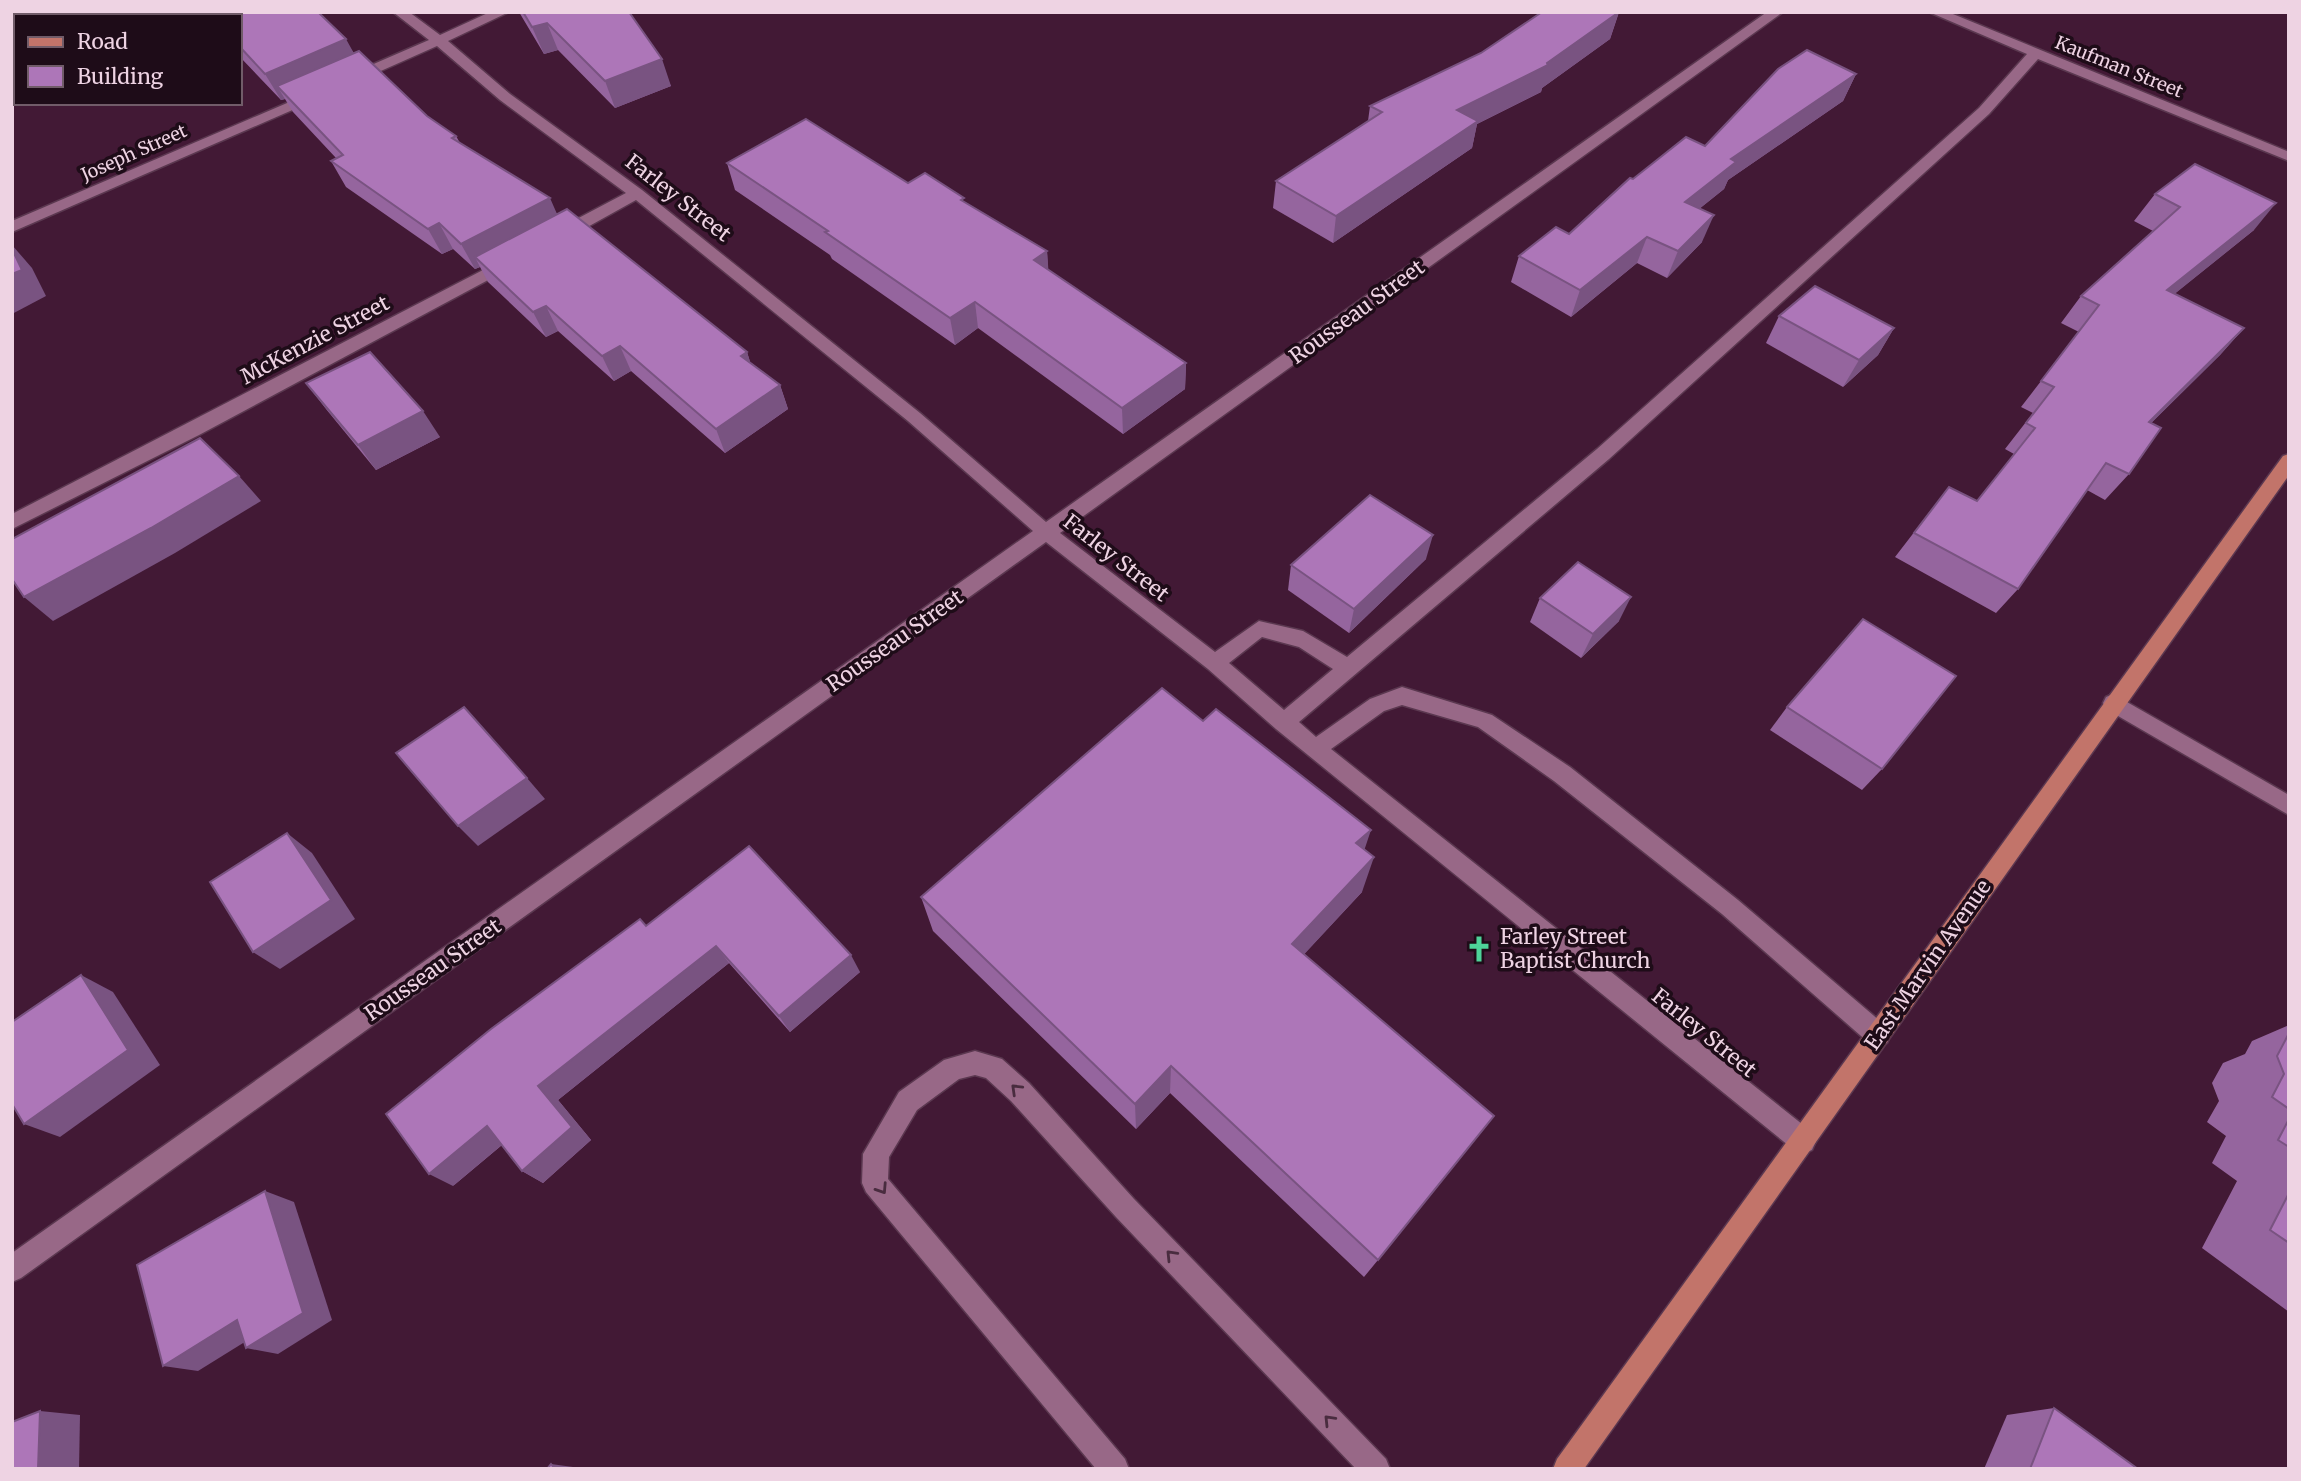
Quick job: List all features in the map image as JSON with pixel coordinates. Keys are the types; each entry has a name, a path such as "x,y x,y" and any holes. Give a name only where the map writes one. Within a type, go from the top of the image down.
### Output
{"main road":[{"name":"East Marvin Avenue","path":"1567,1469 2113,703 2289,461"}],"street":[{"name":"Farley Street","path":"400,12 438,40 505,97 637,193 914,417 1047,533 1214,663 1315,749 1803,1141"},
{"name":"Joseph Street","path":"12,227 502,12"},
{"name":"Rousseau Street","path":"12,1269 1776,12"},
{"name":"Kaufman Street","path":"1936,12 2289,157"},
{"path":"1283,723 1623,436 1984,111 2035,53"},
{"name":"McKenzie Street","path":"12,522 193,430 637,193"},
{"path":"1214,663 1259,629 1284,631 1317,646 1348,669"},
{"path":"1315,749 1377,705 1402,696 1485,721 1562,774 1719,898 1878,1035"},
{"path":"2113,703 2289,806"},
{"path":"1115,1469 875,1183 876,1154 908,1101 953,1069 975,1063 993,1068 1020,1092 1125,1208 1376,1469"}],"building":[{"path":"211,12 318,12 346,39 265,74 242,49 242,14"},
{"path":"523,12 629,12 662,59 605,81 547,23 532,27"},
{"path":"1542,12 1619,12 1547,63 1548,65 1457,110 1478,121 1336,216 1276,181 1382,112 1370,106 1481,53"},
{"path":"1807,50 1856,74 1731,159 1736,162 1685,202 1714,215 1678,251 1647,237 1580,290 1519,256 1556,227 1569,234 1630,178 1633,179 1686,137 1705,146 1778,69"},
{"path":"359,51 427,116 456,136 452,138 550,198 461,244 439,223 428,229 331,161 343,155 277,86"},
{"path":"806,119 908,183 925,173 964,198 961,200 1047,251 1034,260 1186,363 1122,408 975,302 950,318 727,163"},
{"path":"2195,164 2276,203 2167,290 2244,328 2149,422 2161,428 2129,474 2106,463 2018,589 1914,533 1949,487 1977,501 2035,428 2026,423 2054,387 2041,381 2099,305 2081,296 2180,207 2155,194"},
{"path":"567,209 747,352 741,356 780,385 716,429 620,346 602,356 546,306 533,312 475,257"},
{"path":"12,249 22,270 12,274"},
{"path":"1815,286 1894,328 1859,360 1779,316"},
{"path":"370,352 423,411 358,445 306,383"},
{"path":"200,438 239,476 151,528 24,597 12,579 12,539"},
{"path":"1370,495 1433,535 1354,609 1291,565"},
{"path":"1578,562 1631,597 1593,634 1540,598"},
{"path":"1863,619 1956,676 1882,769 1787,707"},
{"path":"1162,688 1203,721 1216,709 1371,830 1356,843 1374,857 1292,944 1494,1116 1378,1260 1171,1066 1135,1104 921,897"},
{"path":"464,707 527,778 458,826 396,753"},
{"path":"287,833 331,900 253,952 210,882"},
{"path":"749,846 851,955 779,1016 716,946 538,1086 572,1127 522,1171 487,1126 429,1174 386,1114 491,1029 640,919 646,926"},
{"path":"81,975 128,1050 24,1124 12,1104 12,1022"},
{"path":"2288,1035 2289,1109 2272,1097 2284,1074 2277,1056"},
{"path":"2289,1119 2289,1147 2278,1140"},
{"path":"265,1191 303,1313 246,1348 237,1320 163,1366 137,1265"},
{"path":"2289,1193 2289,1243 2270,1230"},
{"path":"2054,1408 2138,1469 2030,1469"},
{"path":"40,1411 38,1469 12,1469 12,1422"}],"place":[{"name":"Farley Street Baptist Church","path":"1479,949"}]}
